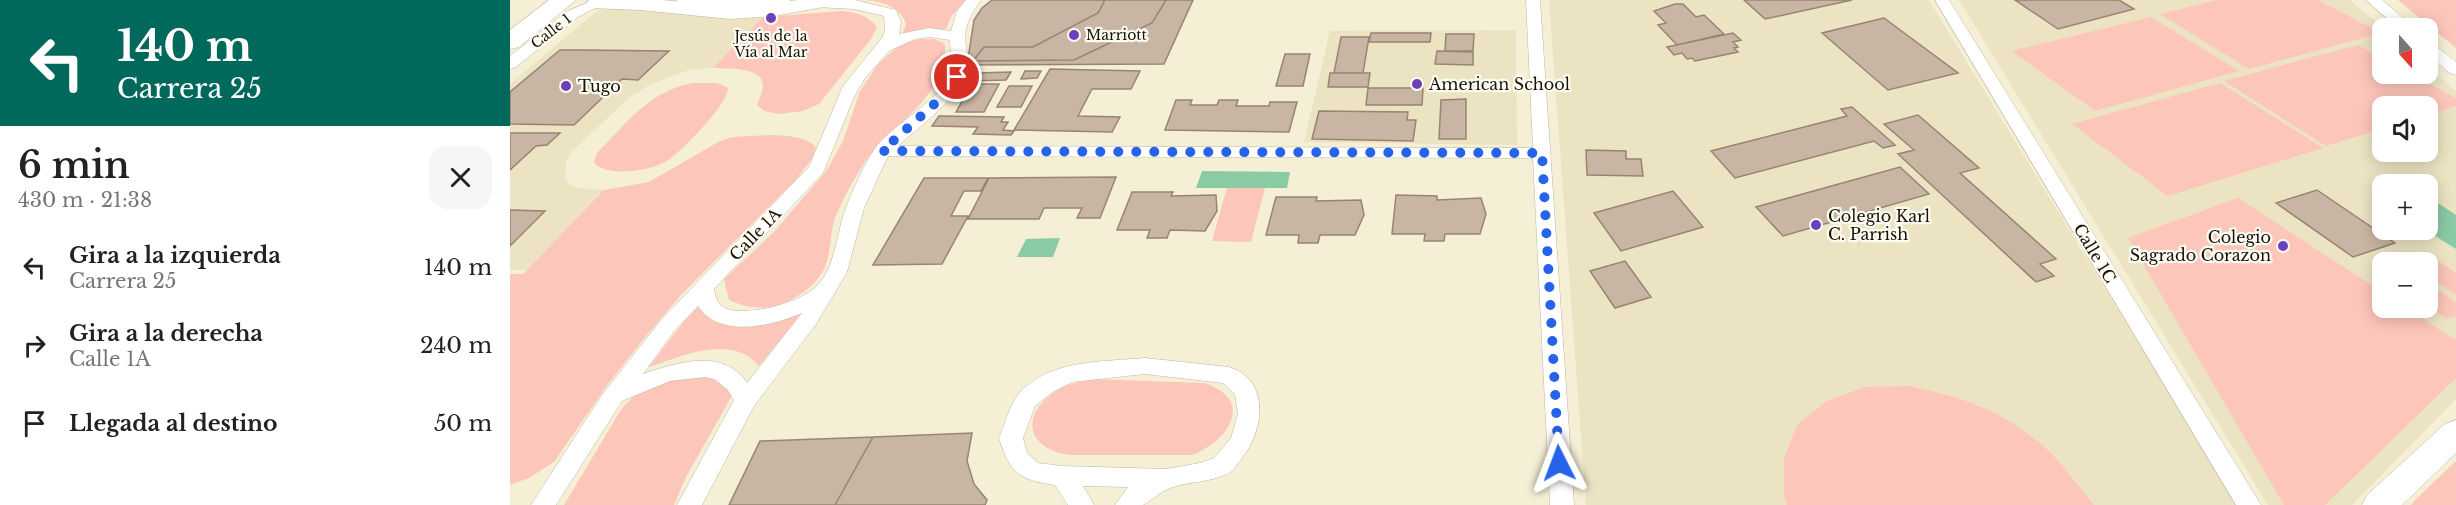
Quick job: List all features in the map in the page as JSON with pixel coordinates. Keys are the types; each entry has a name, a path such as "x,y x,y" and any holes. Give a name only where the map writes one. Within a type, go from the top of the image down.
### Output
{"highway":[{"path":"510,42 564,0"},
{"path":"688,0 734,3 778,0"}],"main road":[{"path":"596,4 613,1 716,12 748,12 825,2"},
{"path":"2379,505 2456,433"}],"street":[{"path":"689,505 746,400 809,319 837,272 855,208 882,151 941,98 957,77 960,67 957,38 964,11 974,0"},
{"path":"1533,0 1562,505"},
{"name":"Calle 1C","path":"1942,0 2248,505"},
{"path":"2373,0 2395,18"},
{"name":"Calle 1A","path":"543,505 614,396 668,325 816,169 829,146 842,102 858,77 894,32 896,22 891,13 873,6 849,2 825,2"},
{"name":"Calle 1","path":"510,64 573,14 596,4"},
{"path":"882,49 892,42 919,33 943,33 957,38"},
{"path":"2438,55 2456,70"},
{"path":"882,151 1542,153"},
{"path":"704,288 703,300 711,311 727,317 745,319 767,317 789,310 810,300 828,286"},
{"path":"1145,366 1228,375 1246,391 1249,414 1242,442 1222,465 1201,473 1168,478 1062,476 1032,472 1017,458 1011,438 1026,401 1046,385 1069,374 1145,366"},
{"path":"614,396 660,375 694,368 727,374 741,388 746,400"},
{"path":"1062,476 1082,505"},
{"path":"1127,505 1137,494 1168,478"}],"shaded area":[{"path":"866,0 967,0 952,15 946,29 922,30 902,35 906,24 900,13 885,4"},
{"name":"Colegio Karl C. Parrish","path":"1549,0 1929,0 2237,505 1586,505"},
{"name":"Colegio Sagrado Corazon","path":"1959,0 2350,0 2372,19 2372,84 2438,84 2438,75 2456,91 2456,399 2352,505 2268,505"},
{"path":"2218,0 2318,0 2372,28 2372,35 2249,69 2160,14"},
{"path":"2398,0 2456,0 2456,48 2438,33 2438,18 2420,18"},
{"path":"606,6 712,16 763,17 713,68 689,70 651,84 629,98 572,151 566,162 565,180 576,188 604,190 527,270 510,270 510,84"},
{"path":"843,11 862,15 877,27 871,39 819,104 803,111 779,114 764,111 757,105 763,86 757,75 743,70 713,68 763,17"},
{"path":"2151,17 2239,71 2095,111 2012,51"},
{"name":"American School","path":"1516,30 1517,145 1304,142 1330,31"},
{"path":"921,39 934,39 945,44 943,63 937,80 915,110 874,151 855,178 835,218 827,259 821,275 805,291 775,306 752,307 729,300 724,279 774,232 827,170 843,141 860,91 879,63 901,44"},
{"path":"2358,45 2372,53 2372,84 2430,84 2456,98 2456,106 2438,112 2438,96 2372,96 2372,132 2326,146 2224,81"},
{"path":"692,83 717,83 728,88 721,105 672,157 649,168 628,171 608,170 594,162 597,153 651,101 663,93"},
{"path":"2220,83 2323,148 2168,196 2072,124"},
{"path":"770,135 806,140 816,147 812,159 794,182 681,295 608,384 554,462 529,478 510,485 510,274 523,274 604,190 649,182 720,141 733,137"},
{"path":"1202,171 1290,172 1287,188 1196,188"},
{"path":"1227,188 1265,188 1251,242 1212,241"},
{"path":"2238,198 2372,285 2372,318 2422,318 2456,340 2456,378 2325,505 2284,505 2128,238"},
{"path":"2438,203 2456,215 2456,249 2438,238"},
{"path":"1060,238 1053,257 1017,257 1026,239"},
{"path":"2438,261 2456,273 2456,295 2438,283"},
{"path":"2438,290 2456,302 2456,316 2447,319 2438,313"},
{"path":"698,303 721,318 808,305 759,366 748,356 721,349 691,353 649,367"},
{"path":"667,376 731,377 733,394 686,477 674,505 564,505 622,408 635,395"},
{"path":"1093,379 1205,383 1221,391 1230,400 1233,410 1231,420 1216,440 1205,449 1192,455 1070,455 1042,445 1032,427 1039,406 1061,388"},
{"path":"1909,386 1964,400 2012,423 2050,452 2094,505 1787,505 1784,497 1784,458 1798,424 1827,401 1865,387"},
{"path":"2456,461 2456,505 2411,505 2416,499"}],"building":[{"name":"Marriott","path":"992,0 1193,0 1164,64 967,65 974,20 982,8"},
{"path":"1105,0 1166,0 1152,23 1074,60 973,61 984,47 1033,47 1098,13"},
{"path":"1744,0 1852,0 1765,19"},
{"path":"2015,0 2119,0 2134,9 2058,29"},
{"path":"1675,4 1683,4 1696,17 1704,15 1724,34 1677,45 1658,25 1666,23 1654,11"},
{"path":"1884,18 1958,73 1888,90 1822,33"},
{"path":"1371,33 1431,33 1430,42 1369,42"},
{"path":"1733,33 1741,40 1733,42 1738,47 1734,48 1738,52 1695,61 1692,58 1687,59 1682,53 1674,55 1667,47"},
{"path":"1446,34 1474,34 1473,51 1445,51"},
{"path":"1341,37 1369,37 1363,73 1334,73"},
{"name":"Tugo","path":"560,50 669,51 638,80 622,79 574,125 510,124 510,92"},
{"path":"1437,51 1473,52 1473,65 1435,64"},
{"path":"1285,54 1310,54 1303,86 1276,86"},
{"path":"1050,69 1140,71 1131,89 1092,89 1078,116 1120,117 1112,132 1014,130"},
{"path":"1025,71 1041,71 1037,78 1021,79"},
{"path":"1011,72 1006,80 970,81 975,73"},
{"path":"1330,73 1370,73 1368,87 1328,87"},
{"path":"972,84 999,84 984,112 956,112"},
{"path":"1009,86 1032,86 1021,107 997,107"},
{"path":"1368,88 1423,88 1422,105 1366,105"},
{"path":"1466,99 1466,139 1439,139 1441,100"},
{"path":"1176,100 1192,100 1190,105 1217,105 1219,100 1238,100 1236,106 1269,106 1270,102 1297,102 1289,132 1165,130"},
{"path":"1852,107 1895,145 1883,148 1874,141 1735,178 1711,151 1847,116 1841,109"},
{"path":"1319,111 1408,112 1407,120 1416,120 1413,141 1312,139"},
{"path":"1918,115 1979,168 1960,173 2056,259 2040,264 2054,276 2036,282 1898,154 1914,150 1884,124"},
{"path":"939,116 1004,117 1001,122 1008,122 1003,130 1014,131 1011,135 973,134 978,127 932,126"},
{"path":"510,133 560,133 547,145 536,146 510,170"},
{"path":"1586,150 1626,151 1626,159 1641,159 1643,176 1587,175"},
{"path":"1900,167 1929,194 1783,236 1756,207"},
{"path":"1116,177 1100,218 1077,218 1082,208 1044,208 1039,219 968,219 989,178"},
{"path":"924,178 988,178 981,191 964,191 951,216 968,216 942,264 873,265"},
{"path":"2317,190 2372,227 2372,240 2391,240 2395,243 2353,257 2276,203"},
{"path":"1673,191 1703,227 1621,251 1594,213"},
{"path":"1132,192 1173,192 1171,196 1216,195 1217,211 1205,231 1170,230 1167,238 1147,238 1150,230 1117,230"},
{"path":"1396,195 1437,196 1437,200 1481,198 1486,214 1480,234 1445,234 1444,241 1424,241 1425,234 1392,234"},
{"path":"1276,197 1317,197 1316,201 1361,200 1364,215 1355,235 1320,235 1318,243 1298,243 1299,235 1266,235"},
{"path":"510,210 545,211 510,246"},
{"path":"1625,261 1651,297 1615,308 1590,271"},
{"path":"972,433 967,461 974,484 987,500 985,505 835,505 873,437"},
{"path":"873,437 835,505 729,505 760,441"}],"place":[{"name":"Jesús de la Vía al Mar","path":"771,18"},
{"name":"Marriott","path":"1074,35"},
{"name":"American School","path":"1417,84"},
{"name":"Tugo","path":"566,86"},
{"name":"Colegio Karl C. Parrish","path":"1816,225"},
{"name":"Colegio Sagrado Corazon","path":"2283,246"}],"route":[{"path":"957,77 941,98 882,151 1542,153 1559,463"}]}
